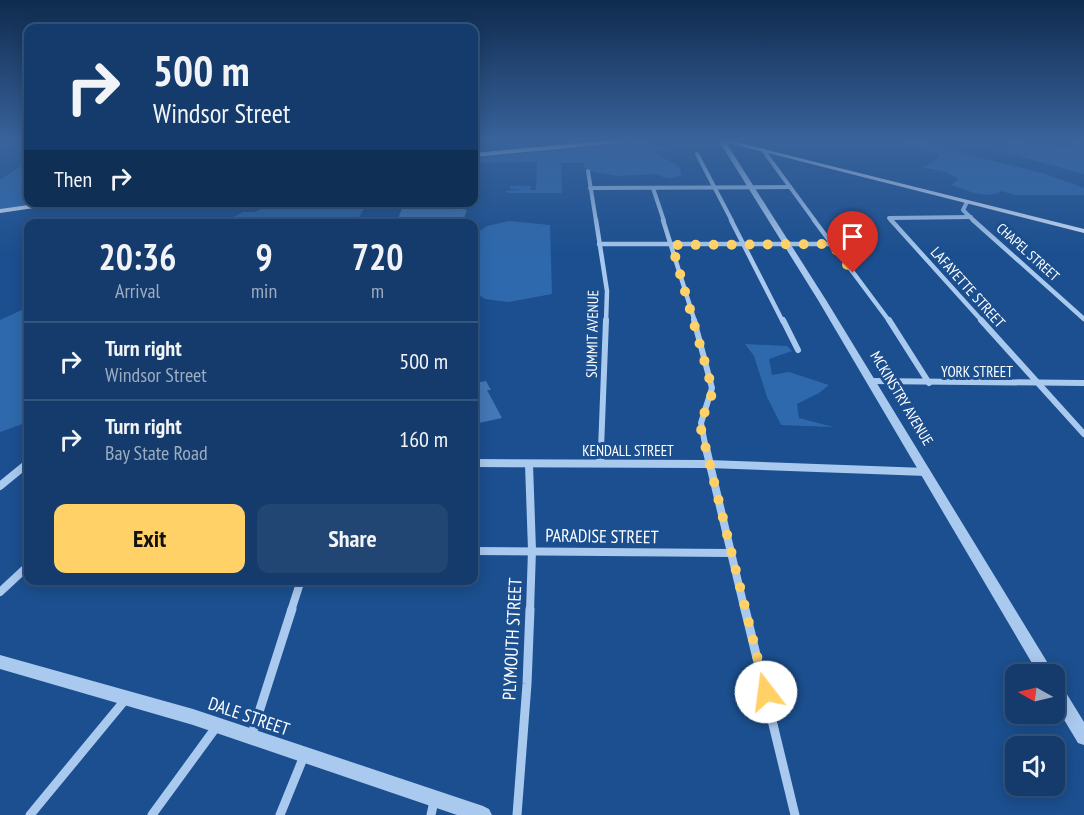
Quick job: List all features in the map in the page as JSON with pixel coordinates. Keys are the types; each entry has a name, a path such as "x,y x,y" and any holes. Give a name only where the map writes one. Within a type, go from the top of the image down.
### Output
{"main road":[{"path":"877,179 1084,231"},
{"path":"0,211 32,207"}],"street":[{"name":"SUMMIT AVENUE","path":"589,179 607,291 600,463"},
{"path":"711,179 798,350"},
{"name":"MCKINSTRY AVENUE","path":"747,179 1040,664"},
{"path":"784,179 892,325 929,383"},
{"path":"590,188 790,187"},
{"path":"653,188 672,245 712,388 711,404 703,415 700,426 795,815"},
{"path":"967,202 963,210 971,217"},
{"name":"CHAPEL STREET","path":"971,217 1084,319"},
{"name":"LAFAYETTE STREET","path":"971,217 889,218 1084,434"},
{"path":"599,244 832,244"},
{"name":"YORK STREET","path":"870,381 1084,383"},
{"name":"KENDALL STREET","path":"478,463 708,464 926,472"},
{"name":"PLYMOUTH STREET","path":"517,815 527,684 532,550 529,464"},
{"path":"0,486 24,466"},
{"name":"PARADISE STREET","path":"478,551 730,554"},
{"path":"0,592 24,570"},
{"path":"251,738 299,585"},
{"name":"DALE STREET","path":"0,662 217,726 304,756 433,807 483,815"},
{"path":"30,815 126,698"},
{"path":"1065,706 1084,737"},
{"path":"152,815 217,726"},
{"path":"280,815 304,756"}],"shaded area":[{"path":"24,179 24,206 0,209 0,180"},
{"path":"536,179 562,179 562,193 507,193 505,191 525,190 510,189 510,186 531,186 530,190 536,190"},
{"path":"959,179 1059,179 1084,188 1084,195 1014,195 1002,191 989,195 951,185"},
{"path":"266,207 365,207 358,219 229,219 243,212 254,212"},
{"path":"509,221 550,225 552,294 509,302 485,299 478,295 478,232 487,226"},
{"path":"24,309 24,423 0,432 0,320"},
{"path":"745,344 787,346 792,351 769,359 772,375 789,372 829,385 797,404 799,418 833,427 781,425 767,397 754,356"}],"building":[{"path":"402,207 465,207 467,210 464,219 398,219"},
{"path":"486,381 491,390 487,390 502,418 478,423 478,382"}],"route":[{"path":"766,692 708,464 701,422 712,401 712,388 672,245 832,244 853,273"}]}
